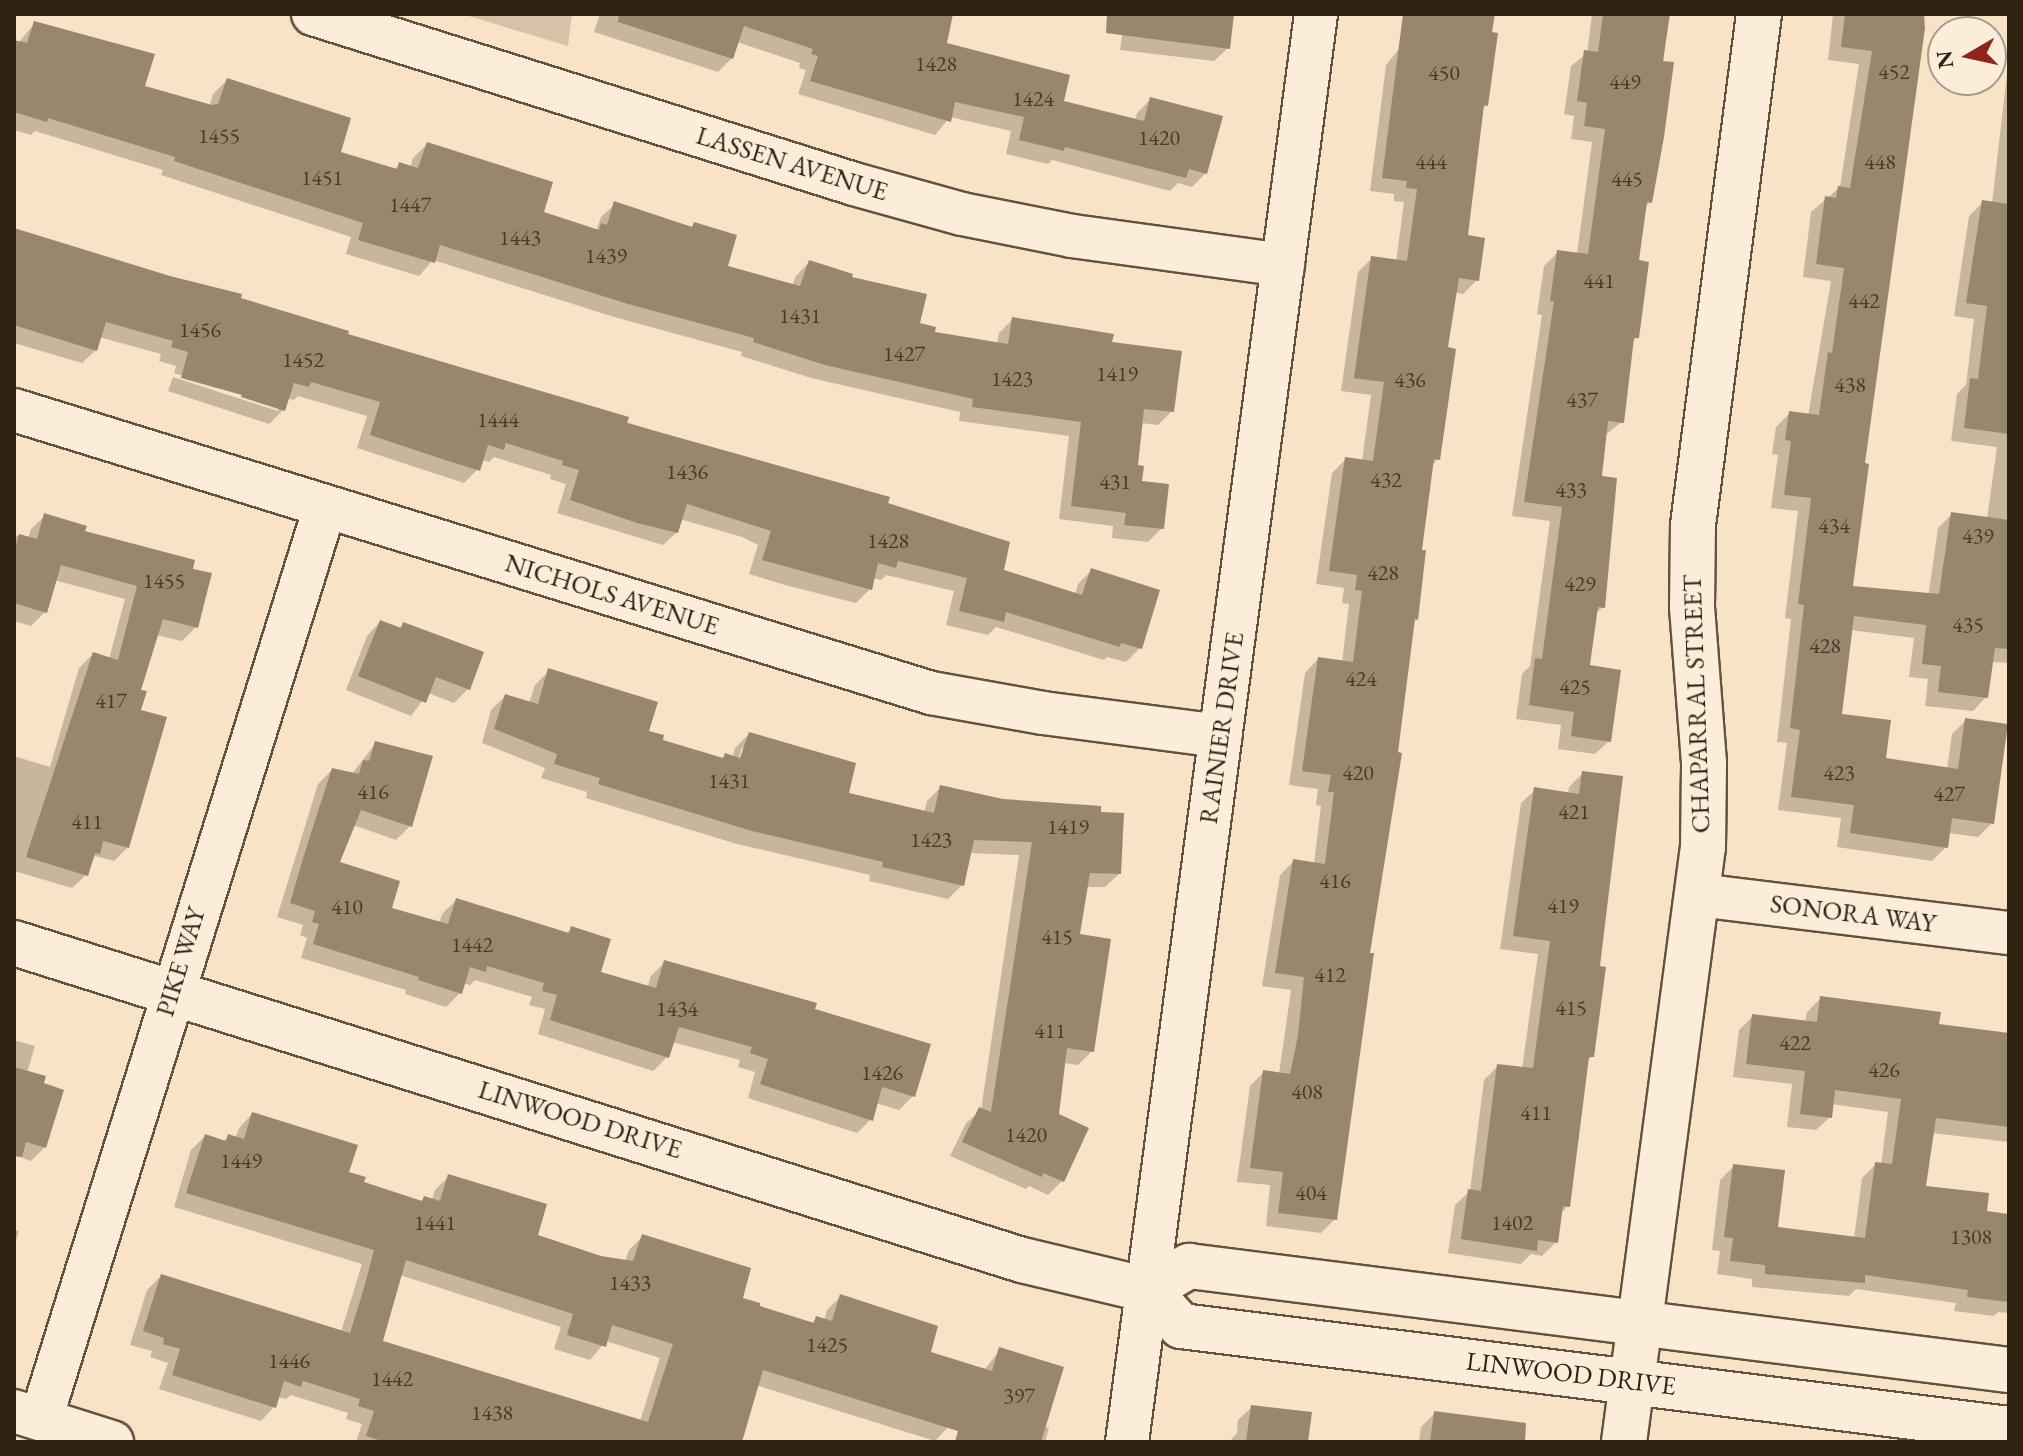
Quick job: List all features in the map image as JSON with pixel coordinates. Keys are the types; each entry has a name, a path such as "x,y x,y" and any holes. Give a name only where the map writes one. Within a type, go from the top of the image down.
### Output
{"street":[{"name":"LASSEN AVENUE","path":"313,14 854,184 962,214 1086,239 1283,265"},
{"name":"RAINIER DRIVE","path":"1127,1442 1316,14"},
{"name":"CHAPARRAL STREET","path":"1624,1442 1698,895 1705,789 1692,607 1693,525 1759,14"},
{"name":"NICHOLS AVENUE","path":"14,410 931,693 1043,713 1221,736"},
{"name":"PIKE WAY","path":"27,1415 171,993 325,507"},
{"name":"SONORA WAY","path":"1698,895 2009,933"},
{"name":"LINWOOD DRIVE","path":"14,943 1022,1260 1148,1290 1181,1326 2009,1429"},
{"path":"1148,1290 1189,1266 1639,1326 2009,1370"},
{"path":"27,1415 112,1442"}],"shaded area":[{"path":"462,14 572,14 568,46"}],"building":[{"path":"619,14 953,14 947,43 1070,75 1064,101 1144,121 1150,97 1223,116 1207,174 1189,169 1186,178 1065,147 1064,151 1019,140 1024,117 955,102 951,122 810,81 818,56 811,54 813,49 744,26 733,59 618,22"},
{"path":"1107,14 1234,14 1230,49 1106,33"},
{"path":"1403,14 1495,14 1492,32 1498,33 1488,106 1484,105 1468,235 1485,238 1479,281 1459,278 1448,347 1456,349 1440,460 1434,459 1422,550 1426,550 1418,620 1415,619 1398,752 1402,753 1370,953 1374,953 1337,1220 1278,1213 1283,1172 1250,1168 1263,1070 1290,1074 1298,1035 1304,977 1275,973 1293,859 1325,864 1334,792 1328,792 1331,775 1302,771 1318,657 1353,662 1362,591 1355,590 1357,575 1329,571 1345,457 1373,461 1384,382 1354,378 1371,256 1407,261 1417,189 1406,188 1407,181 1382,178"},
{"path":"1603,14 1670,14 1663,61 1674,62 1664,137 1652,203 1647,202 1639,260 1649,262 1639,338 1634,338 1624,423 1608,421 1602,476 1617,478 1605,608 1598,607 1590,665 1621,670 1611,742 1571,736 1574,712 1529,705 1535,658 1542,659 1562,507 1524,502 1554,301 1550,301 1557,250 1588,254 1605,129 1584,126 1587,103 1577,101 1584,50 1598,52"},
{"path":"1845,14 1924,14 1925,28 1865,463 1869,464 1853,586 1939,594 1951,512 2009,520 2009,649 1995,648 1988,698 1938,692 1941,666 1922,664 1926,625 1854,616 1842,714 1891,720 1886,758 1958,769 1965,718 2008,724 1994,824 1952,818 1948,848 1850,833 1854,805 1791,797 1800,730 1790,728 1804,605 1798,604 1811,498 1784,495 1791,441 1785,440 1789,411 1819,415 1828,352 1832,353 1844,268 1816,264 1825,196 1836,198 1838,186 1850,188 1872,51 1841,47"},
{"path":"34,21 155,54 145,86 212,105 218,104 227,78 351,118 341,152 397,169 399,162 418,168 427,142 553,182 544,212 599,230 601,223 607,225 614,201 692,227 694,222 737,235 728,266 800,286 809,260 853,274 852,277 927,294 920,323 936,327 935,332 1008,344 1012,317 1114,334 1112,342 1182,351 1174,412 1144,409 1138,465 1144,466 1142,481 1169,484 1164,529 1124,525 1126,513 1071,506 1081,422 972,407 973,399 825,365 753,342 754,338 628,304 440,245 435,263 358,240 363,223 174,161 175,157 48,118 47,122 14,112 14,40 27,43"},
{"path":"1982,200 2009,204 2009,434 1964,428 1970,378 1978,379 1987,306 1966,303"},
{"path":"14,228 170,276 242,294 241,298 349,331 348,334 629,417 627,423 890,497 888,503 1010,542 1004,570 1082,595 1091,568 1160,590 1142,649 1121,643 1120,647 1006,612 1004,622 959,611 967,578 898,561 896,568 878,563 872,590 762,560 771,531 687,504 678,533 637,523 570,500 579,470 562,465 563,461 506,443 504,450 488,445 480,471 370,435 380,402 311,382 309,387 294,383 285,411 181,378 188,352 171,347 173,341 106,322 97,351 14,325"},
{"path":"44,513 87,526 85,531 195,560 193,569 212,573 198,628 163,619 141,690 147,691 141,710 167,717 129,848 103,841 100,854 95,853 88,876 26,857 93,652 118,660 137,586 61,565 47,613 14,603 14,552 19,534 37,539"},
{"path":"380,620 401,628 403,622 484,652 470,690 436,677 426,703 358,676"},
{"path":"548,668 658,702 649,731 664,735 663,740 723,758 725,753 740,758 749,732 856,763 849,793 934,813 940,785 1003,799 1101,806 1101,812 1124,813 1121,874 1090,873 1080,934 1111,939 1094,1052 1067,1048 1059,1114 1089,1128 1064,1182 1043,1173 1042,1177 962,1142 979,1107 991,1112 1032,842 974,840 964,886 882,867 883,862 752,831 598,784 600,778 554,764 557,754 494,729 505,694 538,704"},
{"path":"375,741 433,756 412,827 361,810 340,862 400,881 392,908 448,924 456,898 569,933 571,926 611,939 601,972 656,988 664,960 817,1003 815,1009 931,1044 915,1097 882,1087 873,1121 760,1084 768,1059 750,1053 752,1047 679,1027 669,1058 550,1020 557,995 542,991 544,983 487,966 486,972 470,967 462,994 418,980 419,977 313,944 319,924 312,922 315,911 290,903 305,852 332,768 359,774 363,760 369,761"},
{"path":"1582,771 1623,776 1600,966 1606,967 1594,1057 1589,1057 1570,1207 1563,1206 1558,1243 1538,1240 1537,1251 1461,1239 1468,1189 1481,1191 1497,1064 1533,1068 1550,941 1513,936 1534,787 1579,794"},
{"path":"1820,996 1941,1012 1939,1024 2009,1033 2009,1127 1936,1118 1926,1186 1989,1193 1987,1211 2009,1214 2009,1302 1967,1297 1968,1290 1865,1275 1865,1283 1765,1274 1765,1265 1730,1261 1733,1238 1724,1237 1733,1164 1785,1170 1778,1227 1865,1238 1875,1162 1892,1164 1901,1099 1835,1090 1832,1118 1800,1114 1805,1071 1746,1064 1752,1014 1817,1022"},
{"path":"14,1067 46,1076 44,1083 64,1090 46,1148 26,1142 22,1157 14,1156"},
{"path":"252,1112 358,1145 349,1172 366,1177 364,1182 422,1201 424,1196 440,1201 448,1174 547,1204 538,1235 601,1256 633,1261 642,1234 751,1268 743,1298 814,1323 816,1316 832,1321 840,1294 938,1326 931,1352 992,1371 999,1347 1064,1367 1041,1442 955,1442 958,1431 763,1370 742,1442 385,1442 366,1436 374,1411 358,1406 360,1399 303,1381 301,1387 284,1381 276,1408 172,1375 180,1349 163,1344 164,1338 143,1331 161,1274 350,1333 364,1288 374,1250 186,1193 205,1134 226,1141 228,1134 244,1139","holes":["406,1260 573,1314 567,1335 606,1347 612,1325 673,1344 648,1422 383,1341"]},
{"path":"1251,1405 1312,1412 1308,1442 1246,1442"},
{"path":"1434,1411 1526,1423 1525,1442 1430,1442"}]}
